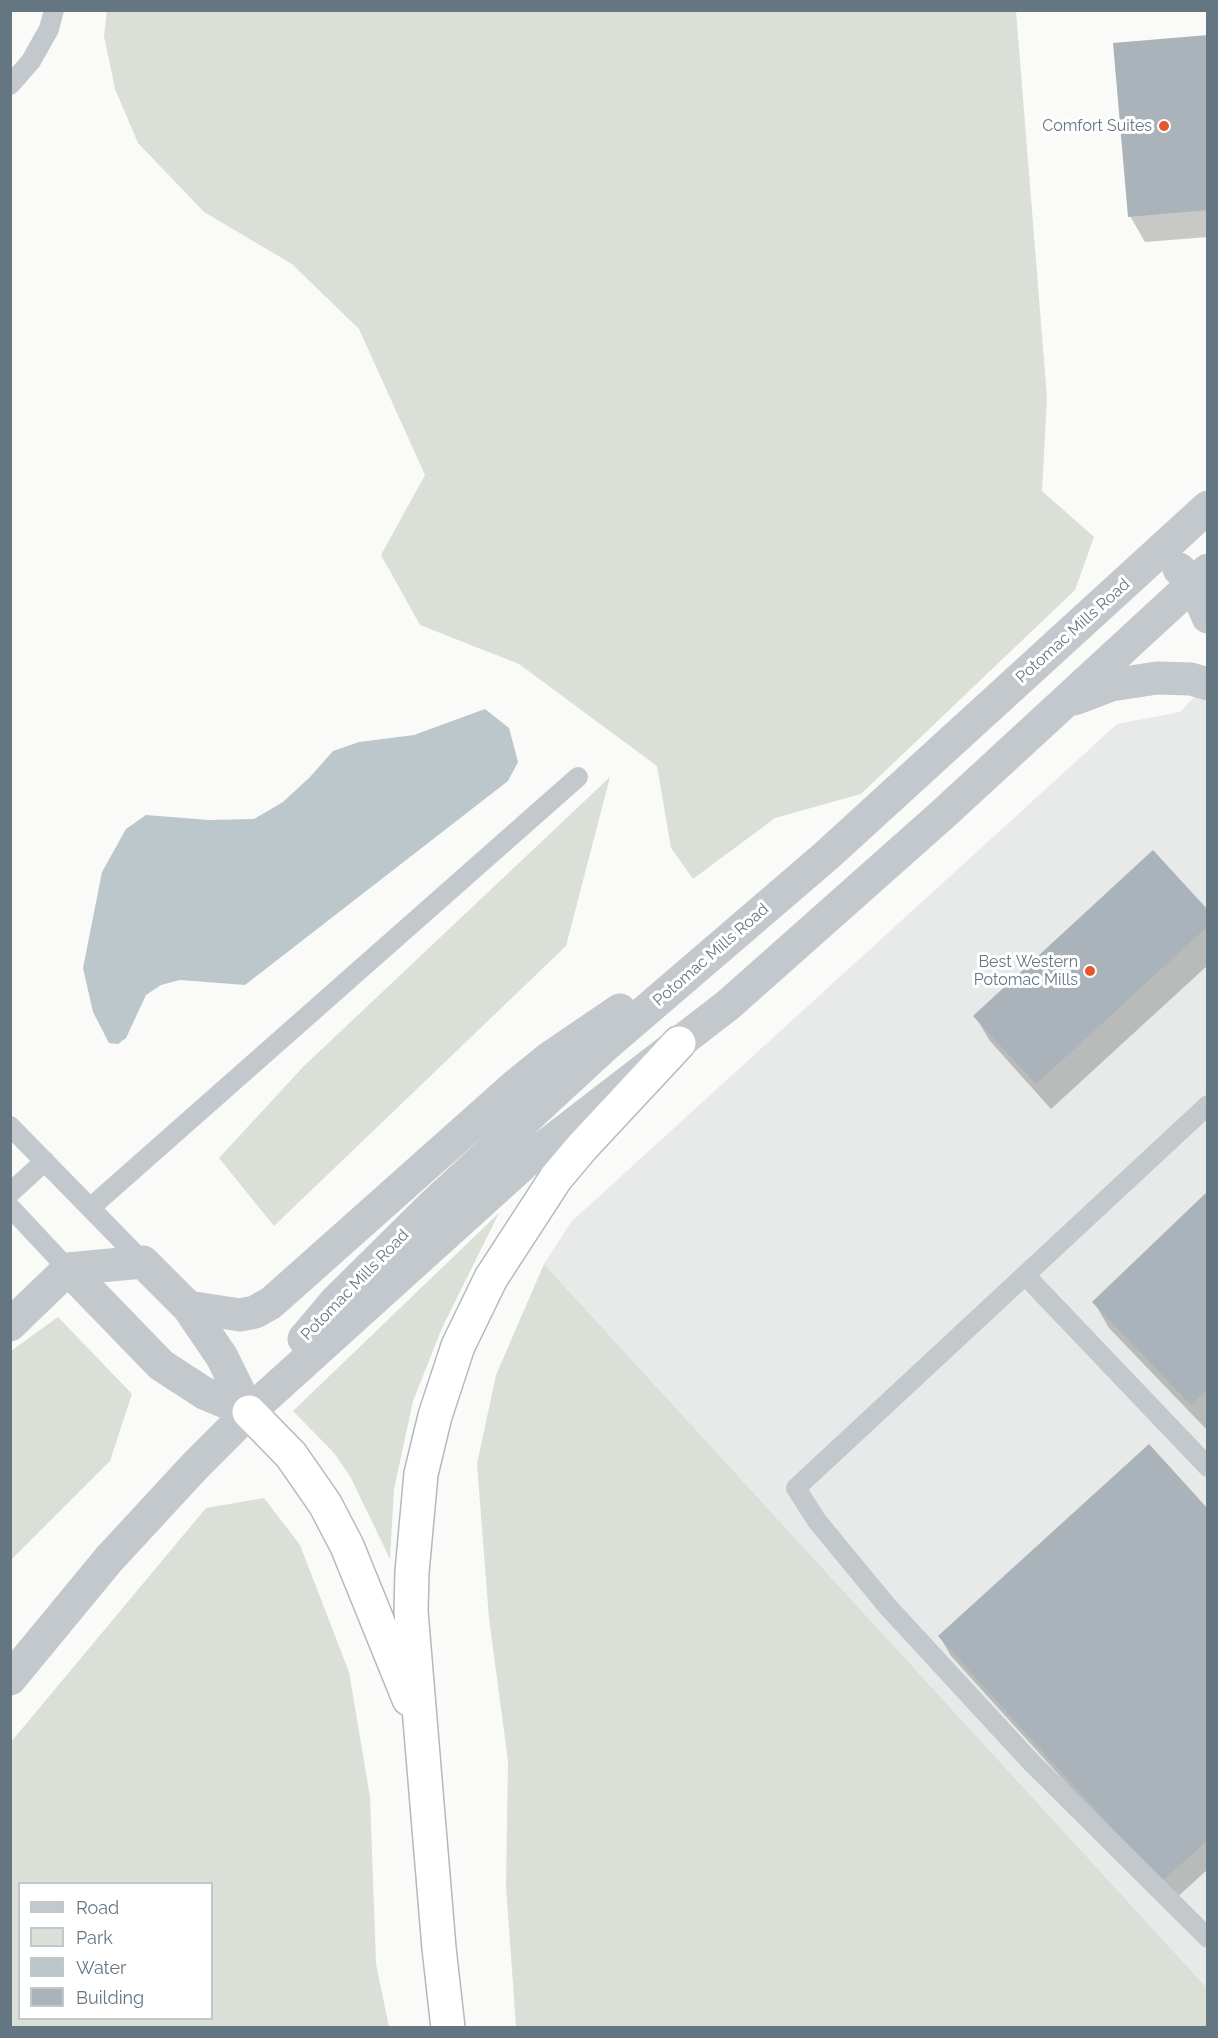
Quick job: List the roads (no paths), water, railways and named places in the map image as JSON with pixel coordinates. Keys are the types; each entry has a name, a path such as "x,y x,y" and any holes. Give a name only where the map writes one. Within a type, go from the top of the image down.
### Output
{"highway":[{"path":"448,2028 439,1948 411,1611 412,1572 421,1474 435,1416 458,1346 491,1278 556,1178 679,1043"},
{"path":"249,1412 291,1455 324,1504 347,1546 421,1729"}],"street":[{"name":"Potomac Mills Road","path":"249,1412 278,1368 336,1301 434,1204 607,1044 826,856 1208,507"},
{"path":"1161,550 1203,580 1208,617"},
{"name":"Potomac Mills Road","path":"10,1679 109,1558 249,1412 531,1157 728,1005 1203,580"},
{"path":"1064,702 1111,685 1157,678 1191,679 1208,684"},
{"path":"188,1307 240,1315 255,1312 271,1303 548,1059 725,943"},
{"path":"10,1325 69,1269 143,1262 188,1307 222,1357 249,1412"},
{"path":"69,1269 161,1365 204,1392 249,1412"}],"lane":[{"path":"10,85 31,61 48,29 54,10"},
{"path":"90,1208 578,777"},
{"path":"1208,1105 796,1488 817,1521 888,1607 1031,1762 1208,1938"},
{"path":"10,1126 143,1262"},
{"path":"10,1193 45,1161"},
{"path":"10,1207 69,1269"},
{"path":"1025,1275 1208,1467"}],"water":[{"path":"485,709 509,728 518,762 508,781 245,985 180,980 161,985 146,995 126,1038 118,1044 109,1043 93,1012 83,968 102,872 126,829 146,815 209,820 254,819 283,802 333,751 359,742 414,735"}],"place":[{"name":"Comfort Suites","path":"1164,126"},
{"name":"Best Western Potomac Mills","path":"1090,971"}]}
